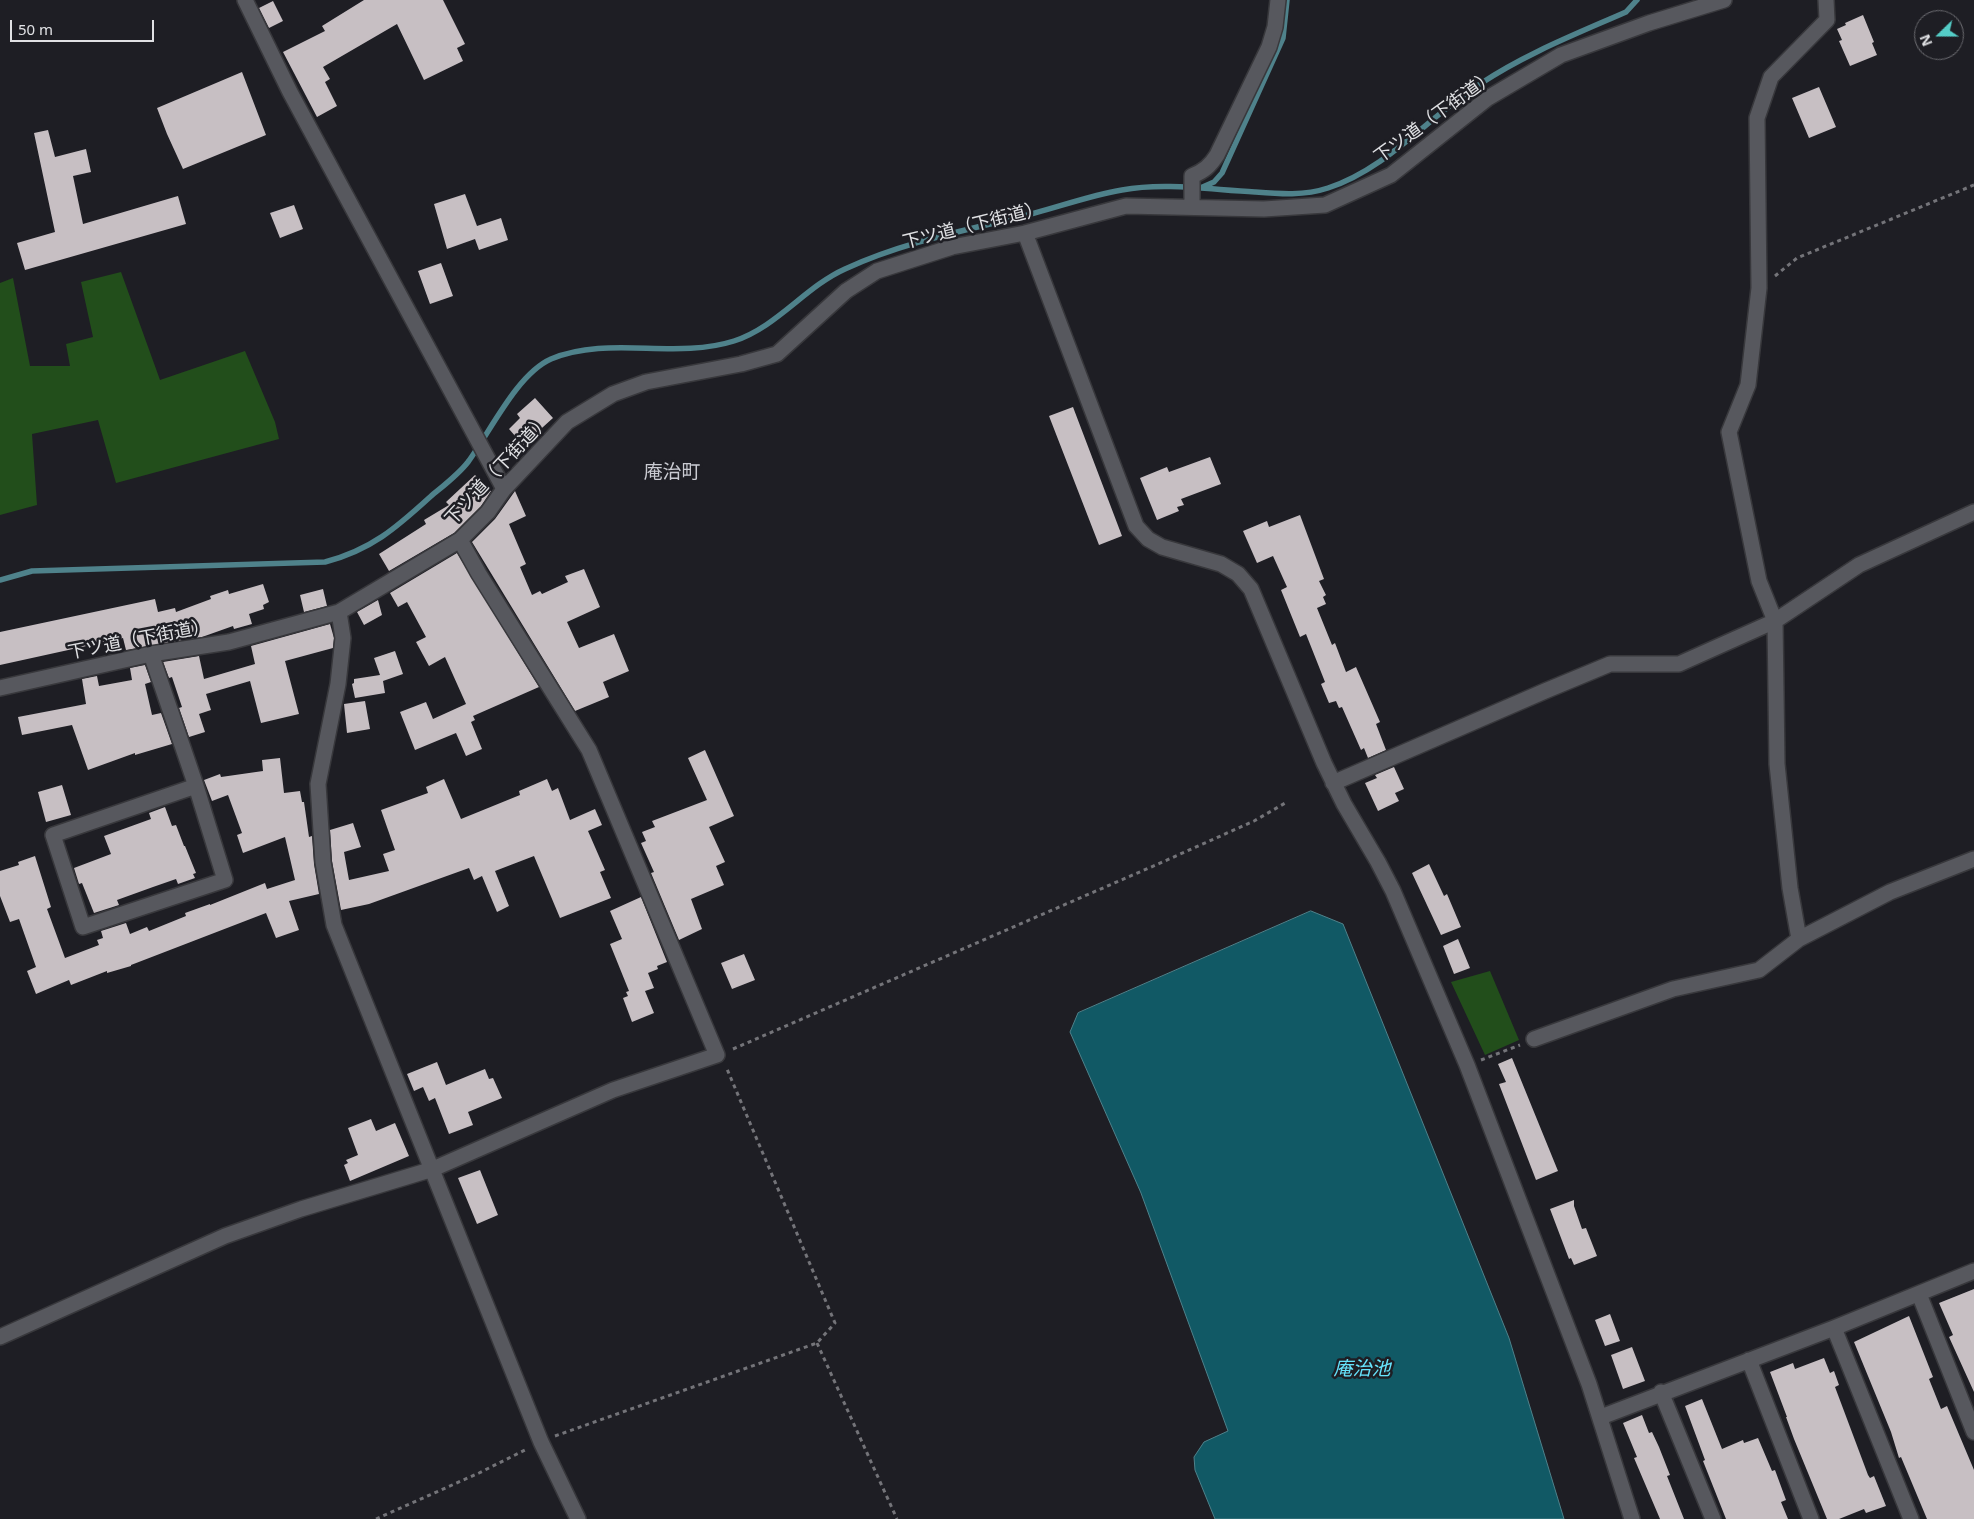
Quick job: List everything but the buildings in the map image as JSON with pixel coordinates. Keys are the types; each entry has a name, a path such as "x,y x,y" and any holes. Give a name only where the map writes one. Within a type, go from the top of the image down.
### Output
{"street":[{"path":"245,0 294,100 504,488"},
{"path":"1192,207 1192,176 1205,170 1217,155 1269,47 1275,27 1278,0"},
{"name":"下ツ道（下街道）","path":"0,688 151,654 229,642 339,612 460,540 488,512 504,488 567,422 613,394 646,382 741,364 777,354 846,291 877,271 952,247 1026,233 1126,206 1264,209 1325,205 1391,176 1488,98 1561,55 1649,22 1724,0"},
{"path":"1799,940 1790,888 1777,764 1775,621 1759,580 1729,432 1748,385 1759,288 1756,118 1771,77 1827,20 1826,0"},
{"path":"1026,233 1136,526 1148,539 1162,547 1221,564 1238,574 1251,588 1334,783 1392,892 1466,1065 1600,1416 1632,1519"},
{"path":"1334,783 1610,664 1679,664 1775,621 1859,565 1974,512"},
{"path":"0,1336 225,1236 300,1209 433,1169 613,1090 717,1055 589,750 479,574 460,540"},
{"path":"339,612 343,638 338,684 318,784 323,862 334,925 541,1442 578,1519"},
{"path":"151,654 196,786 225,880 82,927 53,835 196,786"},
{"path":"1534,1039 1673,989 1759,970 1799,940 1890,892 1974,859"},
{"path":"1600,1416 1834,1328 1974,1271"},
{"path":"1918,1294 1974,1432"},
{"path":"1834,1328 1911,1519"},
{"path":"1749,1360 1811,1519"},
{"path":"1661,1392 1712,1519"}],"path":[{"path":"1759,288 1797,258 1974,186"},
{"path":"376,1519 479,1473 541,1442 817,1343 835,1323 726,1067 717,1055 1158,864 1254,821 1287,802"},
{"path":"1466,1065 1534,1039"},
{"path":"817,1343 897,1519"}],"green space":[{"path":"121,272 160,380 245,351 275,422 279,439 116,483 98,420 32,434 37,505 0,515 0,283 13,278 30,366 70,366 66,344 93,337 81,282"},
{"path":"1490,971 1519,1040 1485,1055 1451,982"}],"water":[{"name":"庵治池","path":"1311,911 1343,924 1509,1338 1564,1519 1215,1519 1195,1470 1194,1457 1204,1442 1228,1431 1141,1193 1070,1032 1078,1013"}],"waterway":[{"path":"1198,189 1214,182 1222,173 1283,38 1287,0"},
{"path":"0,580 32,571 325,562 341,557 382,537 406,519 455,476 468,462 516,390 527,377 551,359 573,352 596,349 688,348 734,341 764,326 831,277 865,260 929,239 1122,190 1188,187 1292,194 1319,191 1350,179 1370,168 1461,97 1497,73 1551,45 1626,12 1637,0"}],"district":[{"name":"庵治町","path":"672,473"}]}
